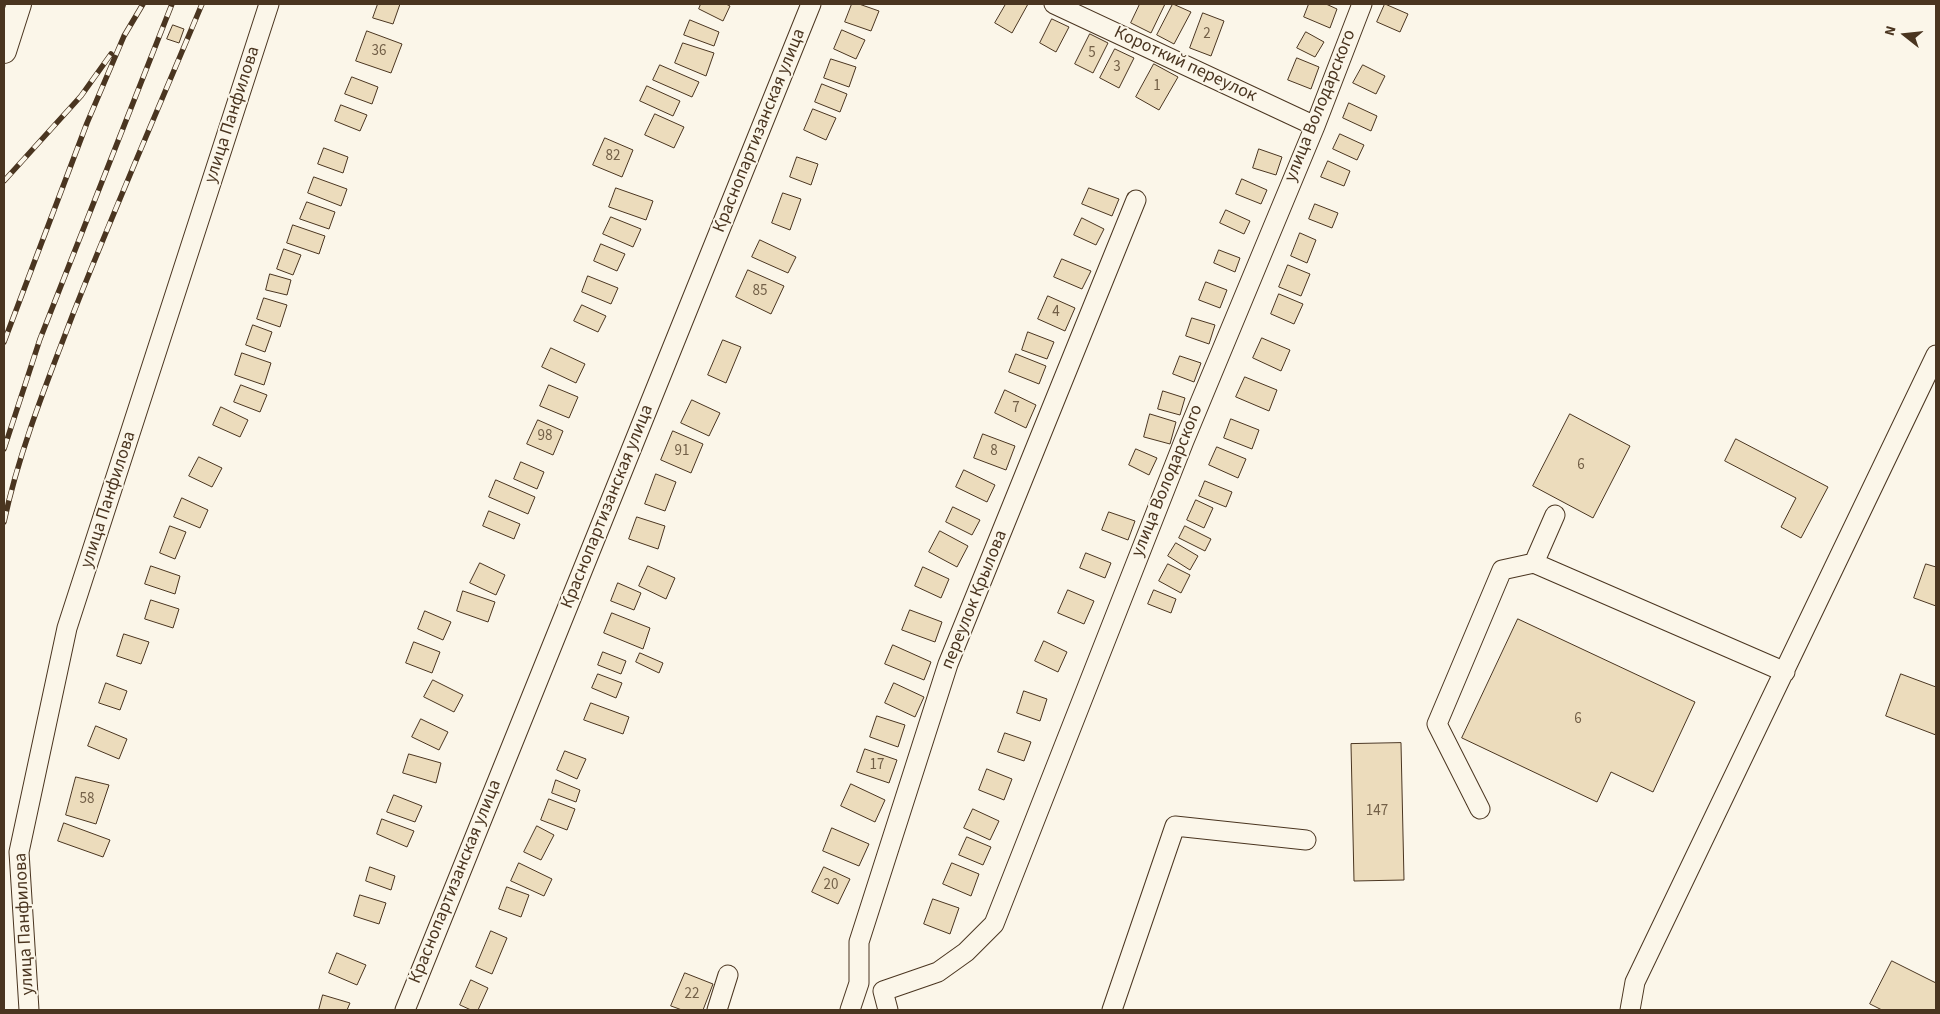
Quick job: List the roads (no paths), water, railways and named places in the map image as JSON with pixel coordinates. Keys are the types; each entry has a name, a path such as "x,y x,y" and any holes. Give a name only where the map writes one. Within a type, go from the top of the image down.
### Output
{"main road":[{"path":"4,51 19,4"}],"street":[{"name":"улица Панфилова","path":"29,1010 19,852 67,628 269,4"},
{"name":"Краснопартизанская улица","path":"405,1010 811,4"},
{"name":"Короткий переулок","path":"1054,4 1314,126"},
{"name":"улица Володарского","path":"883,991 938,972 966,952 994,924 1184,441 1314,126 1362,4"},
{"name":"переулок Крылова","path":"850,1010 859,984 860,942 948,664 1136,200"},
{"path":"1630,1010 1635,982 1936,355"},
{"path":"1534,563 1556,515"},
{"path":"1480,809 1437,724 1502,570 1534,563 1785,672"},
{"path":"1112,1010 1175,826 1306,840"},
{"path":"717,1010 728,975"},
{"path":"859,984 883,991 888,1010"}],"railway":[{"path":"4,342 87,123 124,36 143,4"},
{"path":"4,449 40,339 172,4"},
{"path":"4,522 17,469 53,365 104,236 202,4"},
{"path":"4,181 81,96 111,54"}]}
